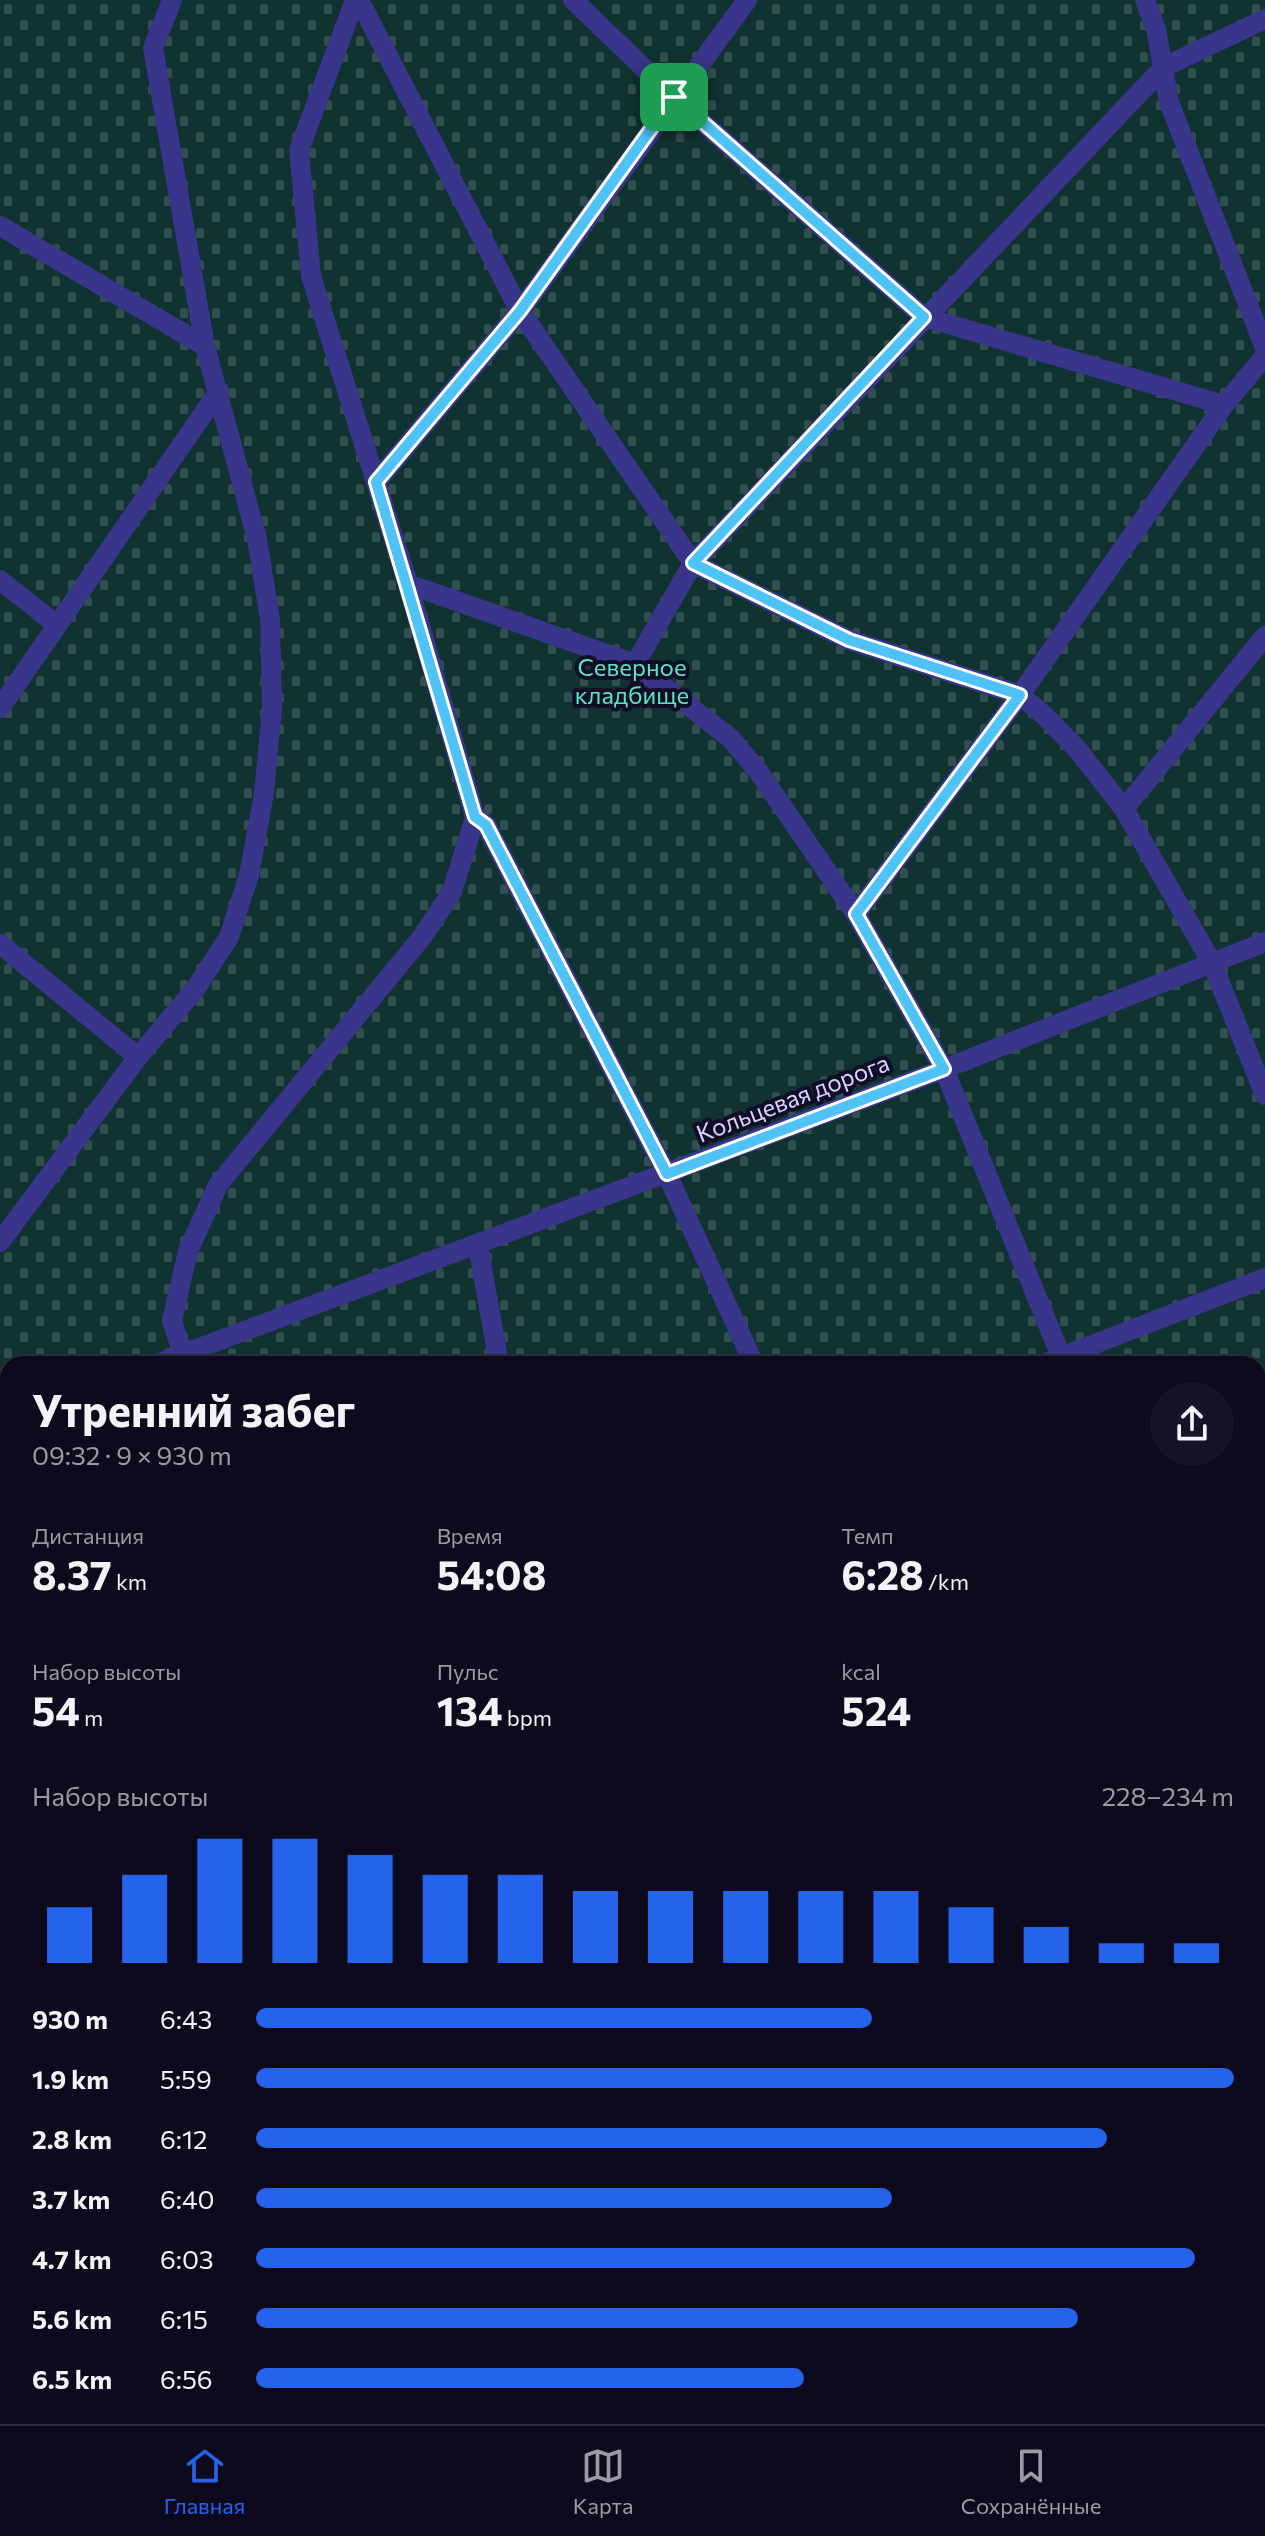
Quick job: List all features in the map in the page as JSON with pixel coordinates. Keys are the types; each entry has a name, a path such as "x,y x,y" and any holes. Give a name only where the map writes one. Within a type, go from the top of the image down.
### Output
{"lane":[{"path":"0,1242 138,1057 196,988 229,937 249,875 264,793 272,709 270,619 257,539 205,346 153,48 172,0"},
{"path":"357,0 520,311 693,563 849,640 1020,695 1078,750 1124,809 1212,963 1265,1095"},
{"path":"184,1356 172,1321 188,1251 218,1185 422,937 452,892 475,817 408,584 311,276 299,150 357,0"},
{"path":"573,0 674,97 924,317 1224,405"},
{"path":"376,482 520,311 747,0"},
{"path":"1145,0 1156,29 1169,102 1265,348"},
{"path":"635,664 693,563 1164,67 1265,19"},
{"path":"0,226 205,346"},
{"path":"856,914 1020,695 1224,405 1265,356"},
{"path":"0,708 219,391"},
{"path":"0,580 57,625"},
{"path":"408,584 635,664 730,738 758,771 856,914 944,1069 1054,1356"},
{"path":"1124,809 1265,636"},
{"path":"475,817 486,825 667,1174 750,1356"},
{"name":"Кольцевая дорога","path":"190,1356 944,1069 1265,942"},
{"path":"0,944 138,1057"},
{"path":"478,1245 498,1356"},
{"path":"1071,1356 1265,1278"}],"green space":[{"name":"Северное кладбище","path":"0,0 1265,0 1265,1356 0,1356"}],"route":[{"path":"674,97 924,317 693,563 849,640 1020,695 856,914 944,1069 667,1174 486,825 475,817 376,482 520,311 674,97"}]}
